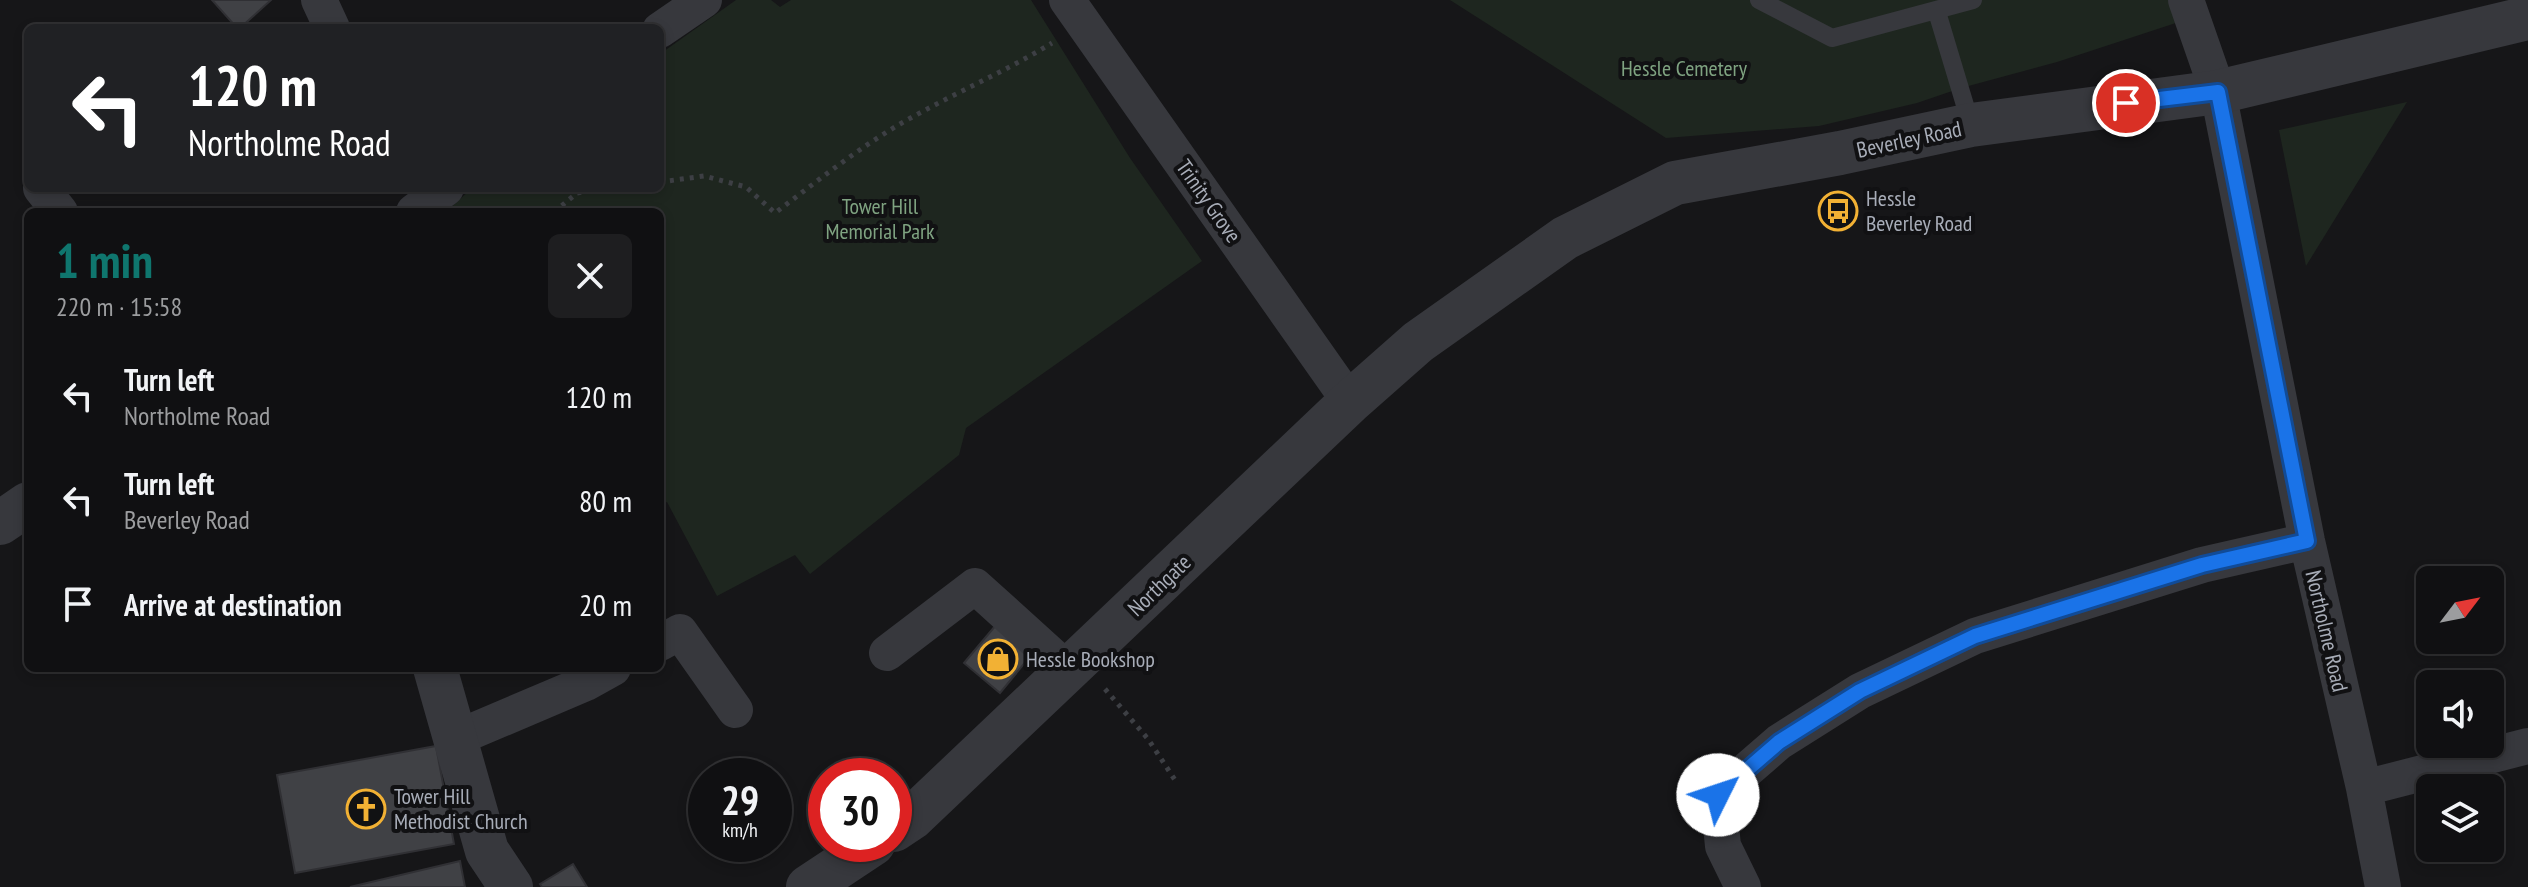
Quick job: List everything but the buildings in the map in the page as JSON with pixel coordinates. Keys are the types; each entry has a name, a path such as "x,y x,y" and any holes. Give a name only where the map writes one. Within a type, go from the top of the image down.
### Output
{"street":[{"path":"319,0 330,24"},
{"path":"664,27 704,0"},
{"name":"Northolme Road","path":"2186,0 2218,92 2307,541 2364,788 2383,887"},
{"name":"Trinity Grove","path":"1075,12 1350,402"},
{"name":"Beverley Road","path":"1350,402 1418,342 1565,238 1675,183 1971,125 2218,92 2528,18"},
{"path":"44,192 57,208"},
{"path":"418,208 440,192"},
{"name":"Northgate","path":"912,818 1350,402"},
{"path":"0,523 24,507"},
{"path":"1743,887 1723,846 1718,795 1779,742 1860,691 1975,636 2202,565 2307,541"},
{"path":"887,653 975,586 1075,666"},
{"path":"664,641 680,632 735,710"},
{"path":"436,672 487,851 511,887"},
{"path":"454,739 606,672"},
{"path":"2364,788 2528,746"},
{"path":"808,887 846,862"}],"lane":[{"path":"1759,0 1832,38 1973,0"},
{"path":"1937,12 1971,125"}],"path":[{"path":"664,181 704,176 746,187 775,213 851,156 901,124 1007,70 1075,12"},
{"path":"558,208 574,192"},
{"path":"1075,666 1148,739 1175,780"}],"green space":[{"name":"Tower Hill Memorial Park","path":"736,0 771,0 780,7 791,0 1031,0 1130,158 1202,261 966,428 959,455 810,574 795,555 717,596 667,502 664,503 664,208 450,208 468,192 664,192 664,51"},
{"name":"Hessle Cemetery","path":"1450,0 2181,0 2188,19 1917,103 1819,126 1666,138"},
{"path":"2407,102 2306,266 2279,130"}],"place":[{"name":"Hessle Beverley Road","path":"1838,211"},
{"name":"Hessle Bookshop","path":"998,659"},
{"name":"Tower Hill Methodist Church","path":"366,809"}],"route":[{"path":"1718,795 1779,742 1860,691 1975,636 2202,565 2307,541 2218,92 2126,103"}]}
